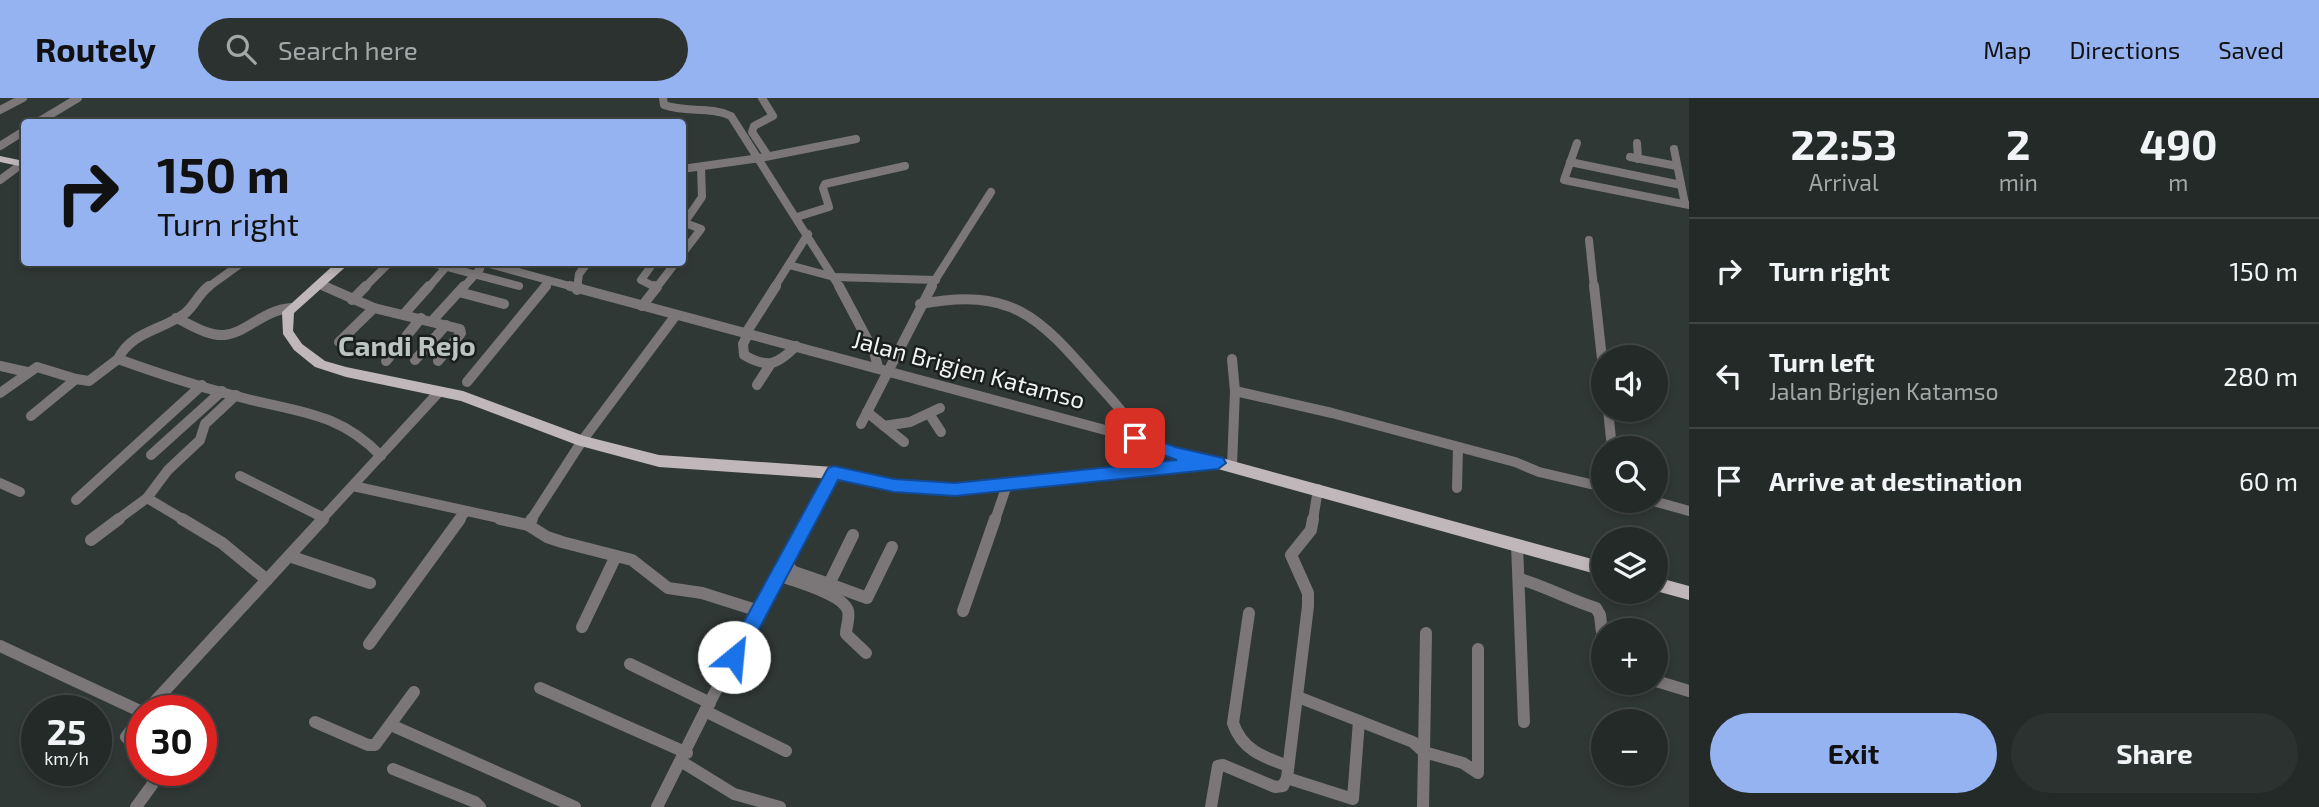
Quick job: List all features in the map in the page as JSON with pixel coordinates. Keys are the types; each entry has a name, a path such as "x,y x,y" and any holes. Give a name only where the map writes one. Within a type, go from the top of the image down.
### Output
{"main road":[{"path":"0,159 21,163"},
{"path":"340,266 291,308 286,318 287,331 298,347 320,364 477,400 582,441 659,461 834,473 894,485 955,490 1225,464"},
{"name":"Jalan Brigjen Katamso","path":"1225,464 1591,566"},
{"path":"1668,587 1689,593"}],"street":[{"path":"0,110 23,98"},
{"path":"43,119 78,98"},
{"path":"663,98 664,105 672,109 726,113 764,157"},
{"path":"762,98 773,116 754,126 752,131 882,368"},
{"path":"0,146 21,133"},
{"path":"686,169 856,139"},
{"path":"1577,143 1564,180 1687,204 1674,149"},
{"path":"1637,143 1634,158 1677,166"},
{"path":"1570,162 1681,185"},
{"path":"0,180 21,166"},
{"path":"797,217 829,207 823,188 825,184 905,166"},
{"path":"686,221 702,197 701,167"},
{"path":"861,424 882,368 991,192"},
{"path":"686,225 701,229 686,249"},
{"path":"796,346 787,358 770,365 760,364 744,355 743,344 747,333 808,234"},
{"path":"1589,240 1600,345"},
{"path":"789,265 834,277 935,281 958,296"},
{"path":"0,393 27,372 40,367 89,381 118,359 120,351 132,339 155,331 191,309 198,293 237,266"},
{"path":"352,300 386,266"},
{"path":"404,314 447,266 519,286"},
{"path":"432,321 482,266"},
{"name":"Jalan Brigjen Katamso","path":"494,266 577,290 882,368 1135,438 1173,453 1225,464"},
{"path":"577,290 579,274 585,266"},
{"path":"651,266 641,280 657,287"},
{"path":"642,306 673,266"},
{"path":"467,382 550,282"},
{"path":"320,284 374,308 458,328 461,332 438,361"},
{"path":"459,292 504,304"},
{"path":"920,304 958,296 1003,302 1038,319 1130,421 1135,438"},
{"path":"176,318 213,333 228,335 267,312 291,308"},
{"path":"339,342 374,308"},
{"path":"528,525 582,441 676,315"},
{"path":"386,361 421,318"},
{"path":"415,360 446,325"},
{"path":"118,359 236,395 327,416 369,443 381,456"},
{"path":"1225,464 1235,391 1232,359"},
{"path":"757,385 770,365"},
{"path":"0,366 27,372"},
{"path":"32,416 76,379"},
{"path":"76,500 202,385"},
{"path":"151,455 222,391"},
{"path":"1235,391 1332,413 1591,484"},
{"path":"161,695 438,393"},
{"path":"91,540 148,498 168,470 200,440 205,424 236,395"},
{"path":"884,426 910,422 930,415 940,408"},
{"path":"867,412 904,442"},
{"path":"930,415 941,432"},
{"path":"1457,488 1458,447"},
{"path":"657,807 834,473"},
{"path":"240,476 324,518"},
{"path":"0,483 20,492"},
{"path":"963,611 1007,485"},
{"path":"353,486 528,525 562,542 638,563 668,588 702,593 759,611"},
{"path":"1211,807 1218,766 1223,765 1275,787 1283,786 1288,772 1308,600 1291,555 1311,530 1318,489"},
{"path":"148,498 222,543 267,580"},
{"path":"1668,505 1689,511"},
{"path":"369,644 466,511"},
{"path":"829,584 853,536"},
{"path":"1517,545 1524,722"},
{"path":"781,569 867,598 892,547"},
{"path":"289,556 370,583"},
{"path":"582,627 616,556"},
{"path":"781,569 846,605 848,612 845,634 866,653"},
{"path":"1520,579 1558,591 1574,601 1596,608 1600,618"},
{"path":"1249,613 1233,723 1235,732 1247,749 1288,772 1353,799 1359,721"},
{"path":"1423,807 1426,634"},
{"path":"0,646 126,706"},
{"path":"1298,697 1413,742 1424,752 1463,763 1478,773 1478,649"},
{"path":"630,664 786,751"},
{"path":"1668,685 1689,691"},
{"path":"540,688 684,757 734,794 780,807"},
{"path":"315,722 371,746 379,741 414,692"},
{"path":"391,725 575,807"},
{"path":"393,769 475,802 480,807"},
{"path":"136,807 151,786"}],"district":[{"name":"Candi Rejo","path":"407,345"}],"route":[{"path":"734,657 834,473 894,485 955,490 1184,464 1218,463 1173,453 1135,438"}]}
